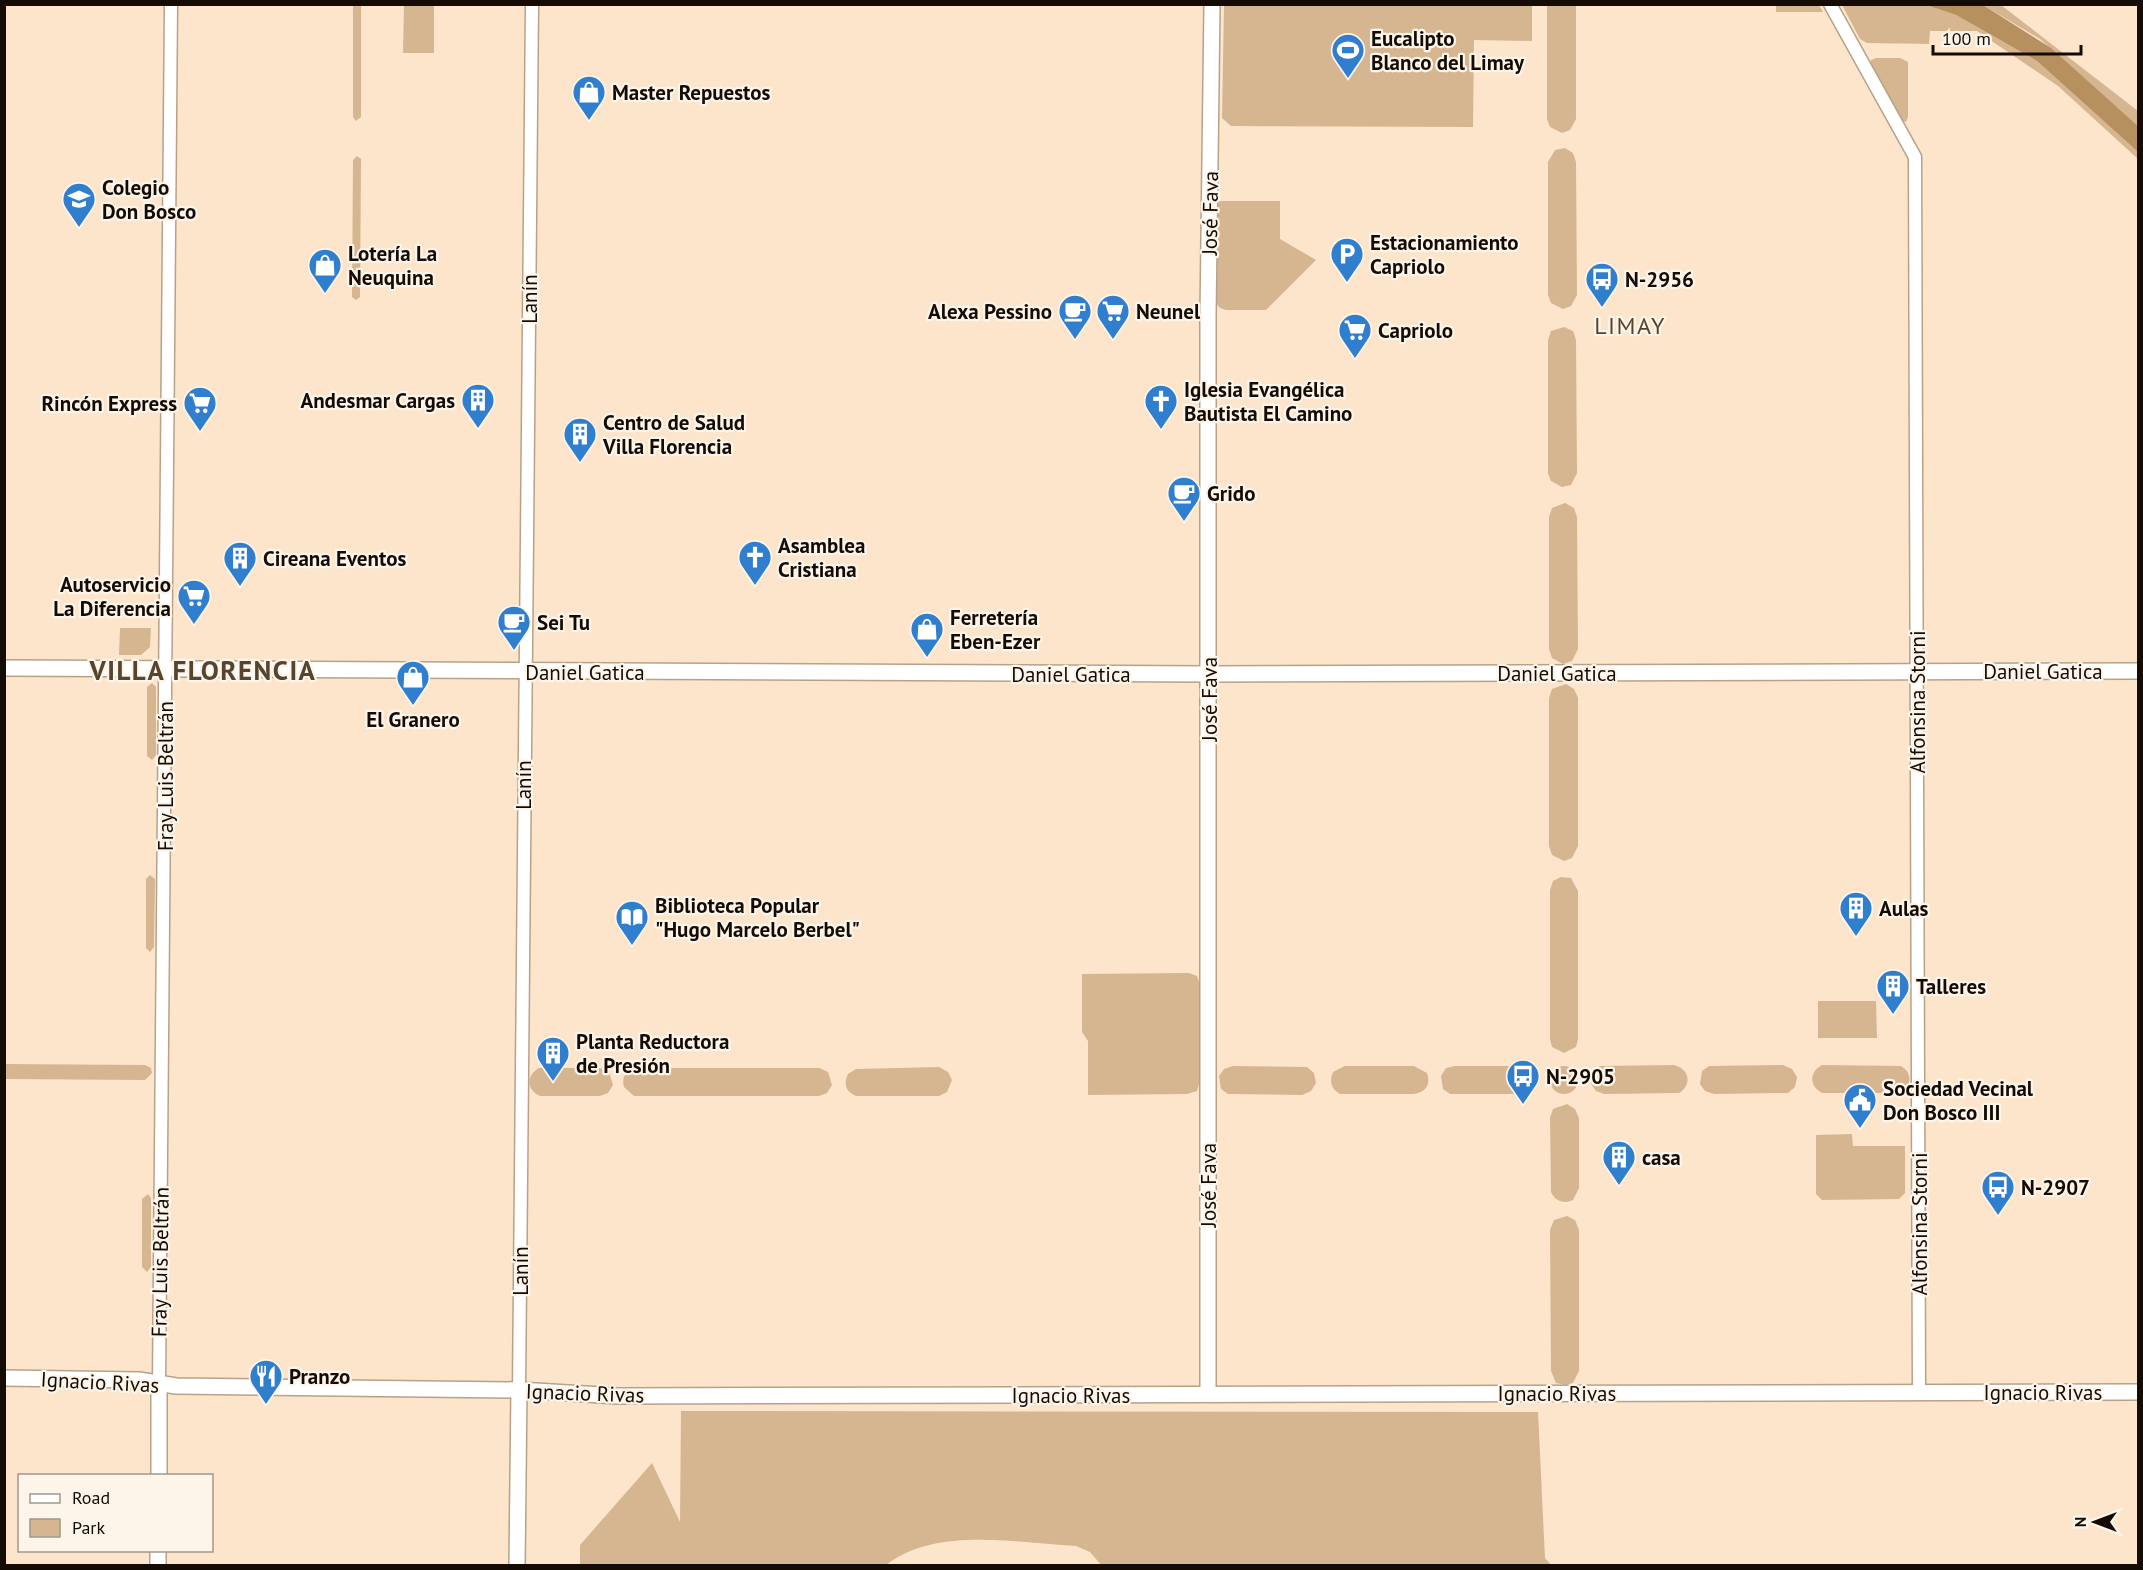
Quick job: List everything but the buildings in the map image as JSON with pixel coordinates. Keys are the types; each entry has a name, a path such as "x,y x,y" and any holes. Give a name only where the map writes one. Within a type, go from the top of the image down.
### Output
{"main road":[{"name":"José Fava","path":"1208,1394 1208,317 1212,4"},
{"name":"Daniel Gatica","path":"4,668 1209,674 2139,671"},
{"name":"Ignacio Rivas","path":"4,1378 519,1390 618,1396 2139,1392"},
{"name":"Fray Luis Beltrán","path":"159,1383 159,1474"},
{"name":"Lanín","path":"517,1566 519,1390"}],"street":[{"name":"Fray Luis Beltrán","path":"159,1383 171,4"},
{"name":"Lanín","path":"519,1390 532,4"},
{"name":"Alfonsina Storni","path":"1830,4 1915,157 1919,1392"},
{"name":"Alfonsina Storni","path":"1838,4 1846,30"}],"green space":[{"path":"1776,4 1819,5 1823,12 1776,12"},
{"path":"353,5 361,5 361,117 356,121 353,117"},
{"path":"404,5 434,5 434,53 403,53"},
{"name":"Eucalipto Blanco del Limay","path":"1224,5 1532,5 1532,41 1474,40 1473,127 1231,126 1222,118"},
{"path":"1547,5 1576,5 1576,119 1570,130 1562,133 1550,127 1547,119"},
{"path":"1842,5 1926,5 1956,15 2037,61 2138,152 2138,159 2058,86 1977,31 1930,31 1929,44 1867,43 1860,39"},
{"path":"1983,5 2001,5 2138,111 2138,126 2040,39"},
{"path":"1900,58 1908,62 1908,117 1906,122 1902,121 1871,66 1871,60"},
{"path":"1565,148 1573,153 1576,162 1577,295 1571,306 1563,309 1551,303 1548,295 1548,162 1555,150"},
{"path":"357,156 361,159 360,297 356,300 352,297 353,160"},
{"path":"1216,201 1280,201 1280,239 1316,260 1266,310 1226,310 1220,308 1216,303"},
{"path":"1564,327 1573,331 1576,340 1577,473 1571,485 1562,487 1551,481 1548,473 1548,340 1551,331"},
{"path":"1565,503 1574,508 1577,517 1578,649 1572,661 1563,664 1552,658 1549,649 1549,517 1552,508"},
{"path":"120,628 151,628 150,647 141,655 119,655"},
{"path":"152,683 156,687 156,755 152,760 147,756 147,687"},
{"path":"1566,684 1574,689 1578,698 1578,846 1572,858 1564,861 1552,855 1549,846 1549,698 1552,689"},
{"path":"150,875 155,879 154,947 150,952 146,948 146,879"},
{"path":"1561,877 1571,878 1578,891 1578,1039 1576,1047 1564,1053 1552,1047 1550,1039 1550,890 1553,881"},
{"path":"1189,973 1197,976 1200,985 1200,1081 1197,1091 1187,1094 1088,1095 1088,1041 1082,1032 1082,974"},
{"path":"1818,1001 1876,1001 1877,1038 1818,1038"},
{"path":"5,1064 145,1065 151,1068 152,1073 145,1080 5,1079"},
{"path":"1674,1065 1683,1070 1687,1078 1686,1086 1679,1093 1604,1094 1596,1091 1591,1084 1593,1071 1600,1066"},
{"path":"1783,1065 1792,1069 1797,1077 1795,1087 1788,1093 1714,1094 1705,1091 1700,1084 1702,1071 1709,1066"},
{"path":"1822,1065 1901,1066 1909,1074 1909,1080 1905,1090 1896,1093 1822,1093 1815,1087 1812,1079 1815,1071"},
{"path":"1233,1066 1307,1067 1314,1073 1316,1083 1311,1091 1302,1095 1228,1094 1221,1089 1219,1076 1224,1069"},
{"path":"1345,1066 1414,1066 1427,1073 1428,1084 1422,1091 1414,1094 1340,1094 1333,1087 1331,1079 1333,1072"},
{"path":"1525,1066 1534,1069 1538,1083 1534,1091 1525,1094 1450,1094 1443,1089 1441,1076 1446,1068"},
{"path":"1564,1066 1574,1070 1578,1080 1574,1090 1564,1094 1554,1090 1550,1080 1554,1070"},
{"path":"939,1067 948,1072 952,1080 947,1092 939,1096 856,1096 848,1090 846,1084 848,1074 856,1069"},
{"path":"539,1068 600,1068 609,1072 613,1085 608,1093 600,1096 540,1096 532,1090 529,1082 532,1074"},
{"path":"638,1068 819,1068 828,1072 832,1085 827,1093 819,1096 634,1096 624,1087 623,1080 628,1072"},
{"path":"1567,1104 1575,1109 1579,1118 1579,1188 1573,1200 1563,1202 1555,1198 1551,1192 1550,1118 1553,1109"},
{"path":"1852,1134 1853,1146 1905,1146 1905,1193 1899,1199 1822,1200 1816,1194 1816,1135"},
{"path":"148,1194 151,1198 151,1267 147,1272 142,1267 142,1199"},
{"path":"1567,1216 1575,1220 1579,1230 1579,1371 1573,1383 1565,1385 1556,1383 1551,1371 1550,1230 1554,1220"},
{"path":"681,1411 1538,1412 1545,1558 1551,1565 1102,1566 1090,1552 1076,1546 977,1540 928,1545 906,1553 886,1565 580,1565 580,1545 652,1463 680,1522"}],"shaded area":[{"path":"1926,5 1983,5 2051,48 2138,126 2138,152 2037,61 1956,15"}],"place":[{"name":"Eucalipto Blanco del Limay","path":"1348,79"},
{"name":"Master Repuestos","path":"589,121"},
{"name":"Colegio Don Bosco","path":"79,228"},
{"name":"Estacionamiento Capriolo","path":"1347,283"},
{"name":"Lotería La Neuquina","path":"325,294"},
{"name":"N-2956","path":"1602,308"},
{"name":"Alexa Pessino","path":"1075,340"},
{"name":"Neunel","path":"1113,340"},
{"name":"Capriolo","path":"1355,359"},
{"name":"Andesmar Cargas","path":"478,429"},
{"name":"Iglesia Evangélica Bautista El Camino","path":"1161,430"},
{"name":"Rincón Express","path":"200,432"},
{"name":"Centro de Salud Villa Florencia","path":"580,463"},
{"name":"Grido","path":"1184,522"},
{"name":"Asamblea Cristiana","path":"755,586"},
{"name":"Cireana Eventos","path":"240,587"},
{"name":"Autoservicio La Diferencia","path":"194,625"},
{"name":"Sei Tu","path":"514,651"},
{"name":"Ferretería Eben-Ezer","path":"927,658"},
{"name":"El Granero","path":"413,706"},
{"name":"Aulas","path":"1856,937"},
{"name":"Biblioteca Popular \"Hugo Marcelo Berbel\"","path":"632,946"},
{"name":"Talleres","path":"1893,1015"},
{"name":"Planta Reductora de Presión","path":"553,1082"},
{"name":"N-2905","path":"1523,1105"},
{"name":"Sociedad Vecinal Don Bosco III","path":"1860,1129"},
{"name":"casa","path":"1619,1186"},
{"name":"N-2907","path":"1998,1216"},
{"name":"Pranzo","path":"266,1405"}],"district":[{"name":"LIMAY","path":"1630,325"},
{"name":"VILLA FLORENCIA","path":"203,670"}]}
